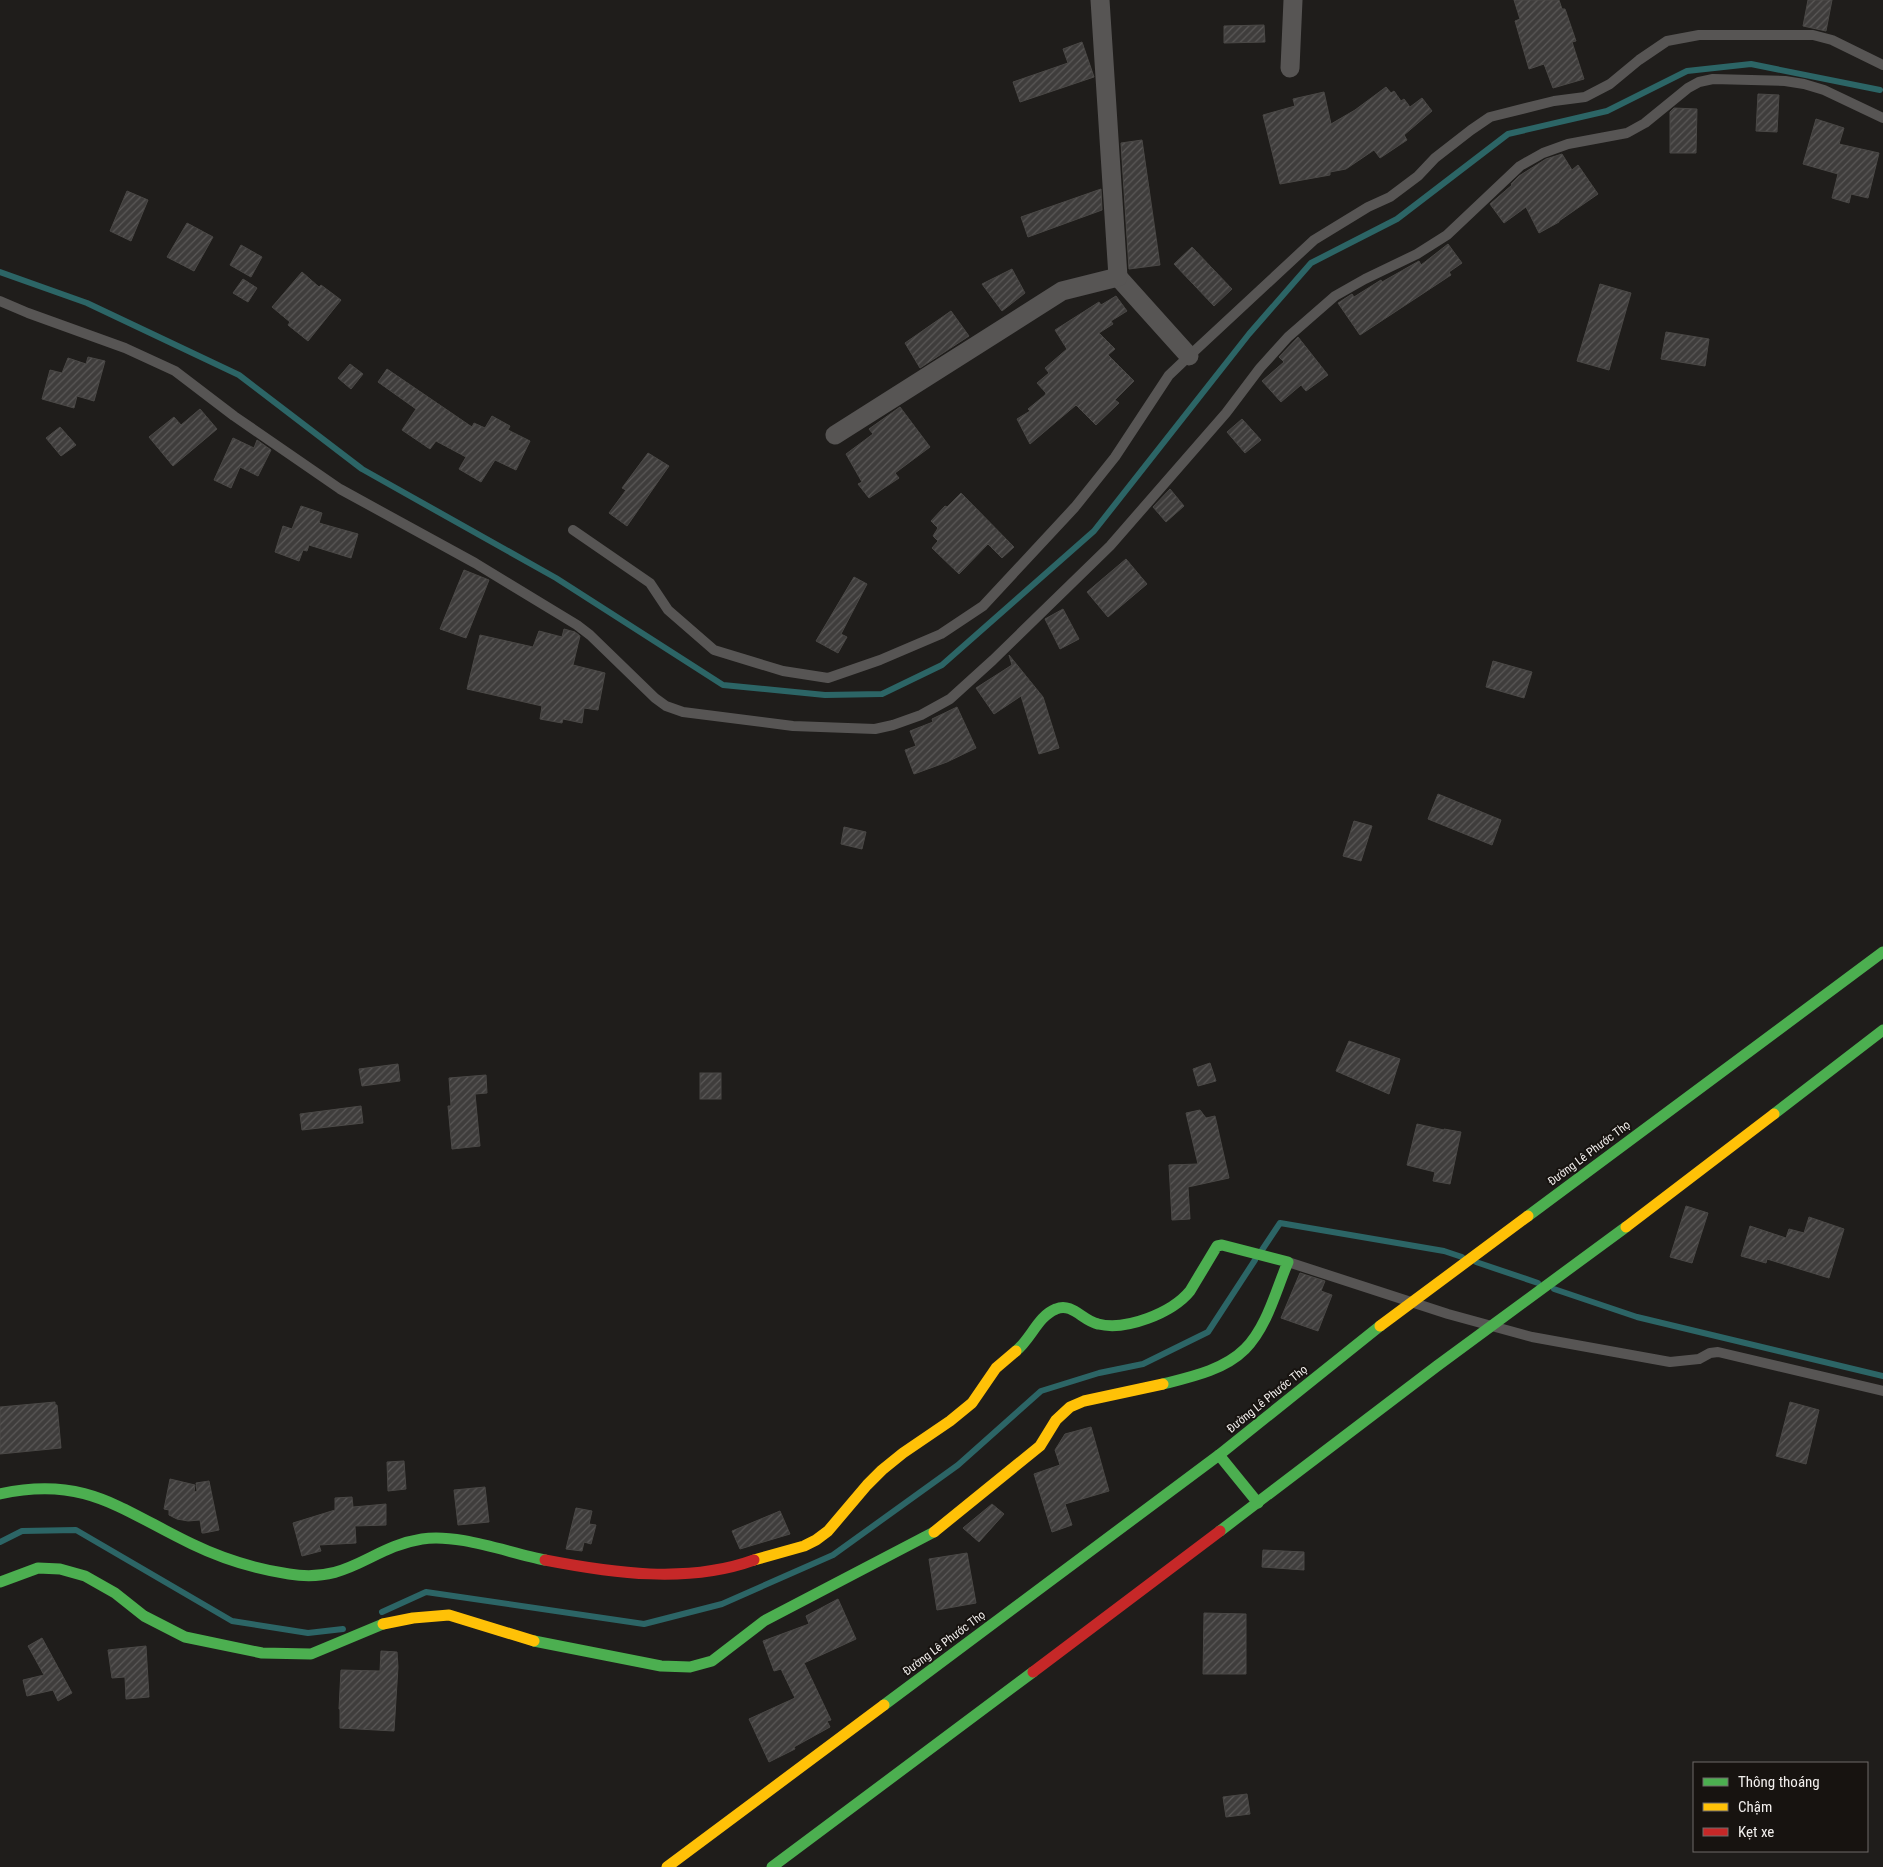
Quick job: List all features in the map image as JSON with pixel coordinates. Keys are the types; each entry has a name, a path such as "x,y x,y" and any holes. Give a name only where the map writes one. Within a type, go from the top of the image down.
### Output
{"street":[{"path":"1100,0 1118,277 1189,356"},
{"path":"1290,68 1293,0"},
{"path":"835,435 1062,290 1118,277"},
{"name":"Đường Lê Phước Thọ","path":"667,1867 1219,1455 1384,1323 1883,952"},
{"path":"772,1867 1258,1504 1437,1366 1692,1178 1883,1030"},
{"path":"0,1494 26,1488 84,1494 119,1505 167,1533 230,1560 305,1576 322,1576 354,1568 396,1546 410,1540 424,1538 461,1540 557,1562 640,1573 692,1573 736,1566 808,1544 825,1535 866,1486 894,1460 948,1423 967,1407 985,1387 997,1368 1023,1346 1041,1320 1051,1311 1060,1308 1076,1310 1094,1324 1103,1325 1130,1322 1165,1311 1181,1302 1217,1246 1288,1262 1266,1315 1254,1338 1244,1350 1229,1362 1209,1371 1119,1394 1083,1401 1069,1408 1050,1429 1040,1446 931,1534 820,1593 778,1612 712,1661 702,1665 690,1667 661,1666 620,1659 529,1640 448,1615 388,1622 311,1654 262,1653 185,1637 144,1616 115,1593 85,1576 60,1569 38,1568 0,1582"},
{"path":"1219,1455 1258,1504"}],"lane":[{"path":"573,530 650,583 668,610 714,650 783,671 828,678 880,660 942,634 984,606 1075,507 1115,457 1169,375 1314,240 1368,207 1390,197 1418,176 1435,158 1490,117 1554,101 1585,98 1610,84 1639,60 1667,42 1700,35 1813,35 1832,40 1883,65"},
{"path":"0,302 126,348 176,371 234,416 340,489 475,563 577,624 590,634 655,698 666,706 683,712 763,723 875,729 893,725 920,715 950,699 993,660 1110,546 1220,420 1260,368 1288,337 1335,296 1365,279 1418,254 1447,235 1520,166 1543,153 1568,144 1627,134 1646,123 1688,88 1699,82 1713,79 1785,81 1804,84 1824,90 1883,118"},
{"path":"1288,1262 1448,1314 1532,1337 1670,1362 1699,1359 1710,1353 1718,1352 1883,1391"}],"building":[{"path":"1514,0 1559,0 1562,9 1565,9 1576,41 1572,42 1584,79 1553,88 1544,64 1529,69 1515,21 1520,19"},
{"path":"1808,0 1832,0 1826,31 1803,26"},
{"path":"1264,25 1265,42 1224,43 1224,26"},
{"path":"1082,42 1094,77 1020,102 1013,82 1068,63 1063,49"},
{"path":"1386,87 1391,93 1394,91 1401,101 1404,99 1410,107 1422,98 1432,111 1404,135 1407,140 1380,158 1374,150 1346,169 1330,172 1330,175 1280,184 1263,115 1295,106 1293,99 1324,92 1331,124 1355,110"},
{"path":"1758,94 1779,95 1777,132 1756,131"},
{"path":"1674,108 1697,109 1696,153 1670,153 1670,112"},
{"path":"1816,119 1844,128 1839,144 1879,153 1868,198 1851,194 1849,203 1832,198 1838,174 1803,164"},
{"path":"1142,140 1160,265 1129,269 1121,143"},
{"path":"1562,154 1572,170 1578,165 1598,194 1559,222 1539,233 1526,207 1504,223 1490,204 1512,185 1519,176 1546,159"},
{"path":"1101,189 1102,210 1028,237 1021,217"},
{"path":"127,191 148,200 131,241 110,231"},
{"path":"187,223 213,237 194,271 167,257"},
{"path":"1448,244 1462,263 1449,272 1451,275 1360,335 1338,303 1352,294 1354,297 1381,280 1382,282 1419,261 1421,265"},
{"path":"241,245 262,257 251,277 230,265"},
{"path":"1192,247 1232,289 1214,306 1174,264"},
{"path":"1012,269 1025,293 1002,311 982,284"},
{"path":"302,272 319,287 321,285 341,300 308,341 288,325 290,322 272,307"},
{"path":"243,279 257,288 248,302 233,293"},
{"path":"1600,284 1631,293 1609,370 1577,361"},
{"path":"1116,296 1127,311 1111,321 1113,324 1099,333 1115,349 1108,355 1134,381 1115,400 1119,403 1096,425 1076,405 1030,444 1017,419 1030,411 1028,409 1045,395 1046,393 1037,383 1049,373 1045,368 1067,349 1055,330 1099,302 1101,305"},
{"path":"951,311 969,336 920,368 905,343"},
{"path":"1666,332 1709,339 1705,366 1661,359"},
{"path":"1298,337 1328,375 1306,391 1301,385 1281,402 1262,381 1284,362 1279,357"},
{"path":"88,357 105,361 94,401 77,396 74,408 42,399 50,370 62,373 68,358 86,364"},
{"path":"350,364 363,374 351,389 338,378"},
{"path":"387,369 472,427 474,423 485,428 492,416 510,426 508,430 530,441 516,470 495,460 481,482 459,469 466,457 436,441 430,449 402,430 416,409 378,382"},
{"path":"900,407 930,447 895,473 899,478 869,498 858,484 862,482 846,454 873,434 869,429"},
{"path":"200,409 217,429 173,466 149,437 174,417 181,425"},
{"path":"1242,419 1261,440 1245,453 1227,432"},
{"path":"60,427 76,445 61,456 46,438"},
{"path":"233,438 254,448 257,440 271,450 258,476 240,467 231,488 214,480"},
{"path":"648,453 669,466 627,526 609,513 626,490 622,488"},
{"path":"1170,489 1184,506 1166,522 1153,507"},
{"path":"961,493 1014,547 1002,558 988,544 959,574 932,548 938,541 933,536 938,528 931,521"},
{"path":"301,506 322,513 319,523 358,534 351,558 309,545 307,551 303,550 299,561 275,552 283,526 292,529"},
{"path":"1126,559 1147,584 1108,617 1087,592"},
{"path":"464,570 489,580 466,638 440,629"},
{"path":"854,577 867,584 841,634 847,637 838,653 816,641"},
{"path":"1063,609 1079,639 1060,649 1045,619"},
{"path":"564,629 575,632 580,636 573,665 605,673 598,710 584,708 582,723 563,719 562,723 540,719 542,706 467,689 480,635 533,647 539,631 562,637"},
{"path":"1009,655 1043,697 1059,748 1039,754 1021,696 994,714 976,688 1012,665"},
{"path":"1493,661 1532,672 1524,698 1486,687"},
{"path":"957,707 976,748 947,762 914,774 905,750 916,746 910,731 933,722 932,719"},
{"path":"1438,794 1501,820 1492,845 1428,819"},
{"path":"1354,821 1372,826 1361,861 1343,856"},
{"path":"844,827 866,832 862,849 841,844"},
{"path":"1349,1041 1400,1059 1389,1094 1336,1071"},
{"path":"1210,1063 1216,1081 1198,1086 1193,1069"},
{"path":"398,1064 400,1081 362,1086 359,1069"},
{"path":"700,1073 721,1073 721,1099 700,1099"},
{"path":"486,1075 487,1093 475,1094 480,1146 452,1149 448,1106 451,1106 449,1078"},
{"path":"361,1106 363,1123 302,1130 300,1114"},
{"path":"1200,1110 1206,1118 1215,1116 1229,1178 1188,1187 1190,1219 1172,1220 1169,1165 1198,1164 1186,1113"},
{"path":"1417,1124 1461,1132 1450,1184 1433,1181 1435,1172 1407,1165"},
{"path":"1686,1206 1708,1213 1692,1263 1670,1257"},
{"path":"1809,1217 1844,1229 1829,1278 1767,1259 1766,1263 1741,1256 1750,1226 1786,1238 1789,1229 1804,1233"},
{"path":"1300,1273 1325,1281 1321,1291 1332,1295 1318,1331 1281,1318"},
{"path":"55,1402 55,1405 57,1405 61,1448 0,1454 0,1407"},
{"path":"1790,1402 1819,1410 1806,1464 1776,1456"},
{"path":"1091,1427 1109,1491 1065,1504 1072,1525 1052,1532 1034,1474 1060,1465 1055,1450 1065,1434"},
{"path":"404,1461 406,1489 388,1491 387,1462"},
{"path":"170,1479 195,1485 194,1492 197,1491 196,1483 209,1481 219,1530 202,1533 200,1520 188,1521 169,1515 169,1510 164,1509"},
{"path":"485,1487 489,1522 458,1525 454,1490"},
{"path":"352,1497 353,1507 386,1504 386,1525 355,1526 356,1543 319,1545 321,1551 302,1556 293,1523 335,1510 335,1498"},
{"path":"992,1504 1004,1514 979,1542 963,1528"},
{"path":"576,1508 592,1511 589,1524 596,1525 591,1544 584,1542 582,1551 566,1549"},
{"path":"780,1511 790,1534 740,1549 732,1531"},
{"path":"1263,1550 1304,1552 1304,1570 1262,1567"},
{"path":"967,1553 976,1603 937,1610 929,1559"},
{"path":"838,1599 856,1639 804,1663 831,1720 827,1721 830,1727 794,1747 795,1749 769,1762 749,1719 795,1698 781,1669 774,1671 763,1641 809,1624 806,1616"},
{"path":"1204,1613 1246,1614 1246,1674 1203,1674"},
{"path":"42,1638 72,1693 58,1701 53,1690 27,1696 23,1680 44,1675 28,1646"},
{"path":"146,1646 149,1697 126,1699 125,1677 112,1678 108,1650"},
{"path":"381,1651 397,1652 398,1667 394,1731 340,1728 341,1670 380,1671"},
{"path":"1247,1794 1250,1814 1226,1817 1223,1797"}],"waterway":[{"path":"0,272 87,303 239,375 362,469 556,578 723,685 825,695 882,694 942,665 1094,531 1249,334 1311,263 1397,219 1508,134 1607,111 1687,71 1751,64 1880,90"},
{"path":"1262,1250 1280,1223 1444,1251 1462,1257"},
{"path":"382,1612 426,1592 644,1624 722,1604 833,1555 958,1465 1041,1391 1099,1373 1143,1364 1208,1332 1255,1260"},
{"path":"1476,1262 1538,1283"},
{"path":"1554,1289 1637,1317 1883,1376"},
{"path":"0,1542 22,1531 76,1530 232,1621 308,1633 343,1629"}],"traffic: fast":[{"path":"1528,1216 1883,952"},
{"path":"1774,1114 1883,1030"},
{"path":"1220,1531 1437,1366 1626,1227"},
{"path":"1016,1351 1039,1322 1056,1309 1067,1308 1093,1322 1109,1325 1135,1322 1160,1313 1182,1299 1190,1291 1217,1246 1222,1245 1288,1262 1265,1319 1253,1340 1245,1349 1237,1356 1217,1367 1163,1384"},
{"path":"884,1705 1219,1455 1380,1326"},
{"path":"1219,1455 1258,1503"},
{"path":"0,1494 30,1489 56,1489 101,1499 192,1544 228,1559 289,1574 310,1576 328,1574 359,1563 404,1543 436,1538 467,1541 545,1560"},
{"path":"534,1641 661,1666 690,1667 712,1661 764,1621 934,1532"},
{"path":"0,1582 38,1568 60,1569 85,1576 115,1593 144,1616 185,1637 262,1653 311,1654 383,1624"},
{"path":"772,1867 1033,1672"}],"traffic: slow":[{"path":"1626,1227 1774,1114"},
{"path":"1380,1326 1528,1216"},
{"path":"754,1560 804,1546 828,1531 882,1470 972,1403 996,1368 1016,1351"},
{"path":"934,1532 1040,1446 1056,1420 1070,1407 1084,1401 1163,1384"},
{"path":"383,1624 413,1618 449,1615 534,1641"},
{"path":"667,1867 884,1705"}],"traffic: jam":[{"path":"1033,1672 1220,1531"},
{"path":"545,1560 597,1569 650,1574 703,1572 754,1560"}]}
